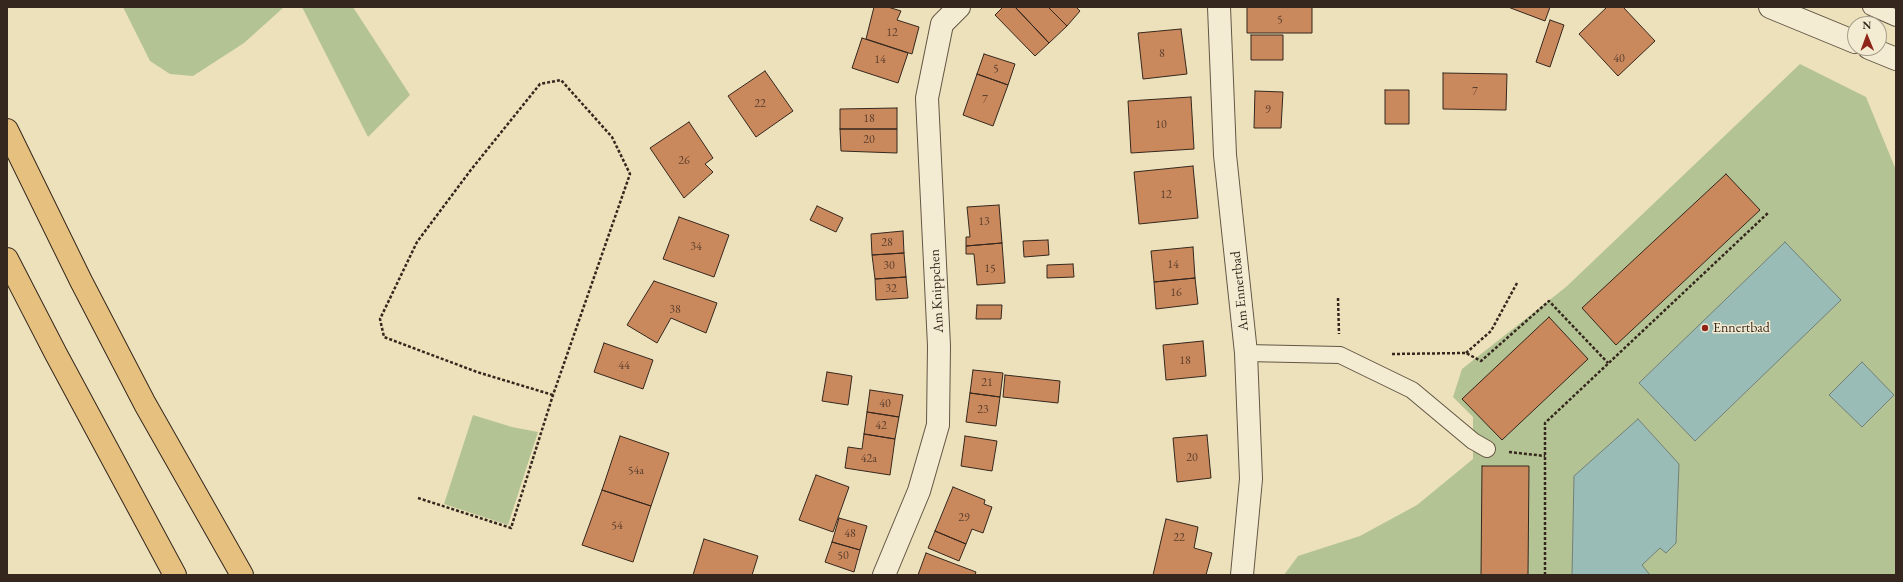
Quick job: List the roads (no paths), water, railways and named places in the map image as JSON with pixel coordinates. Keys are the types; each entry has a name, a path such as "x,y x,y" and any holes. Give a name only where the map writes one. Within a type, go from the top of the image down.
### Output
{"highway":[{"path":"7,130 81,281 145,404 242,575"},
{"path":"7,259 105,445 176,575"}],"street":[{"name":"Am Knippchen","path":"884,575 919,491 938,424 939,346 927,98 942,24 959,7"},
{"name":"Am Ennertbad","path":"1219,7 1225,155 1246,353 1250,479 1244,568 1242,575"},
{"path":"1770,7 1847,39"}],"lane":[{"path":"1871,7 1896,18"},
{"path":"1246,353 1340,355 1412,390 1473,441 1487,449"}],"water":[{"path":"1785,242 1841,300 1695,441 1639,383"},
{"path":"1862,362 1894,395 1862,427 1829,395"},
{"path":"1638,419 1679,464 1676,543 1666,553 1660,548 1642,565 1650,575 1572,575 1574,476"}],"place":[{"name":"Ennertbad","path":"1705,328"}]}
